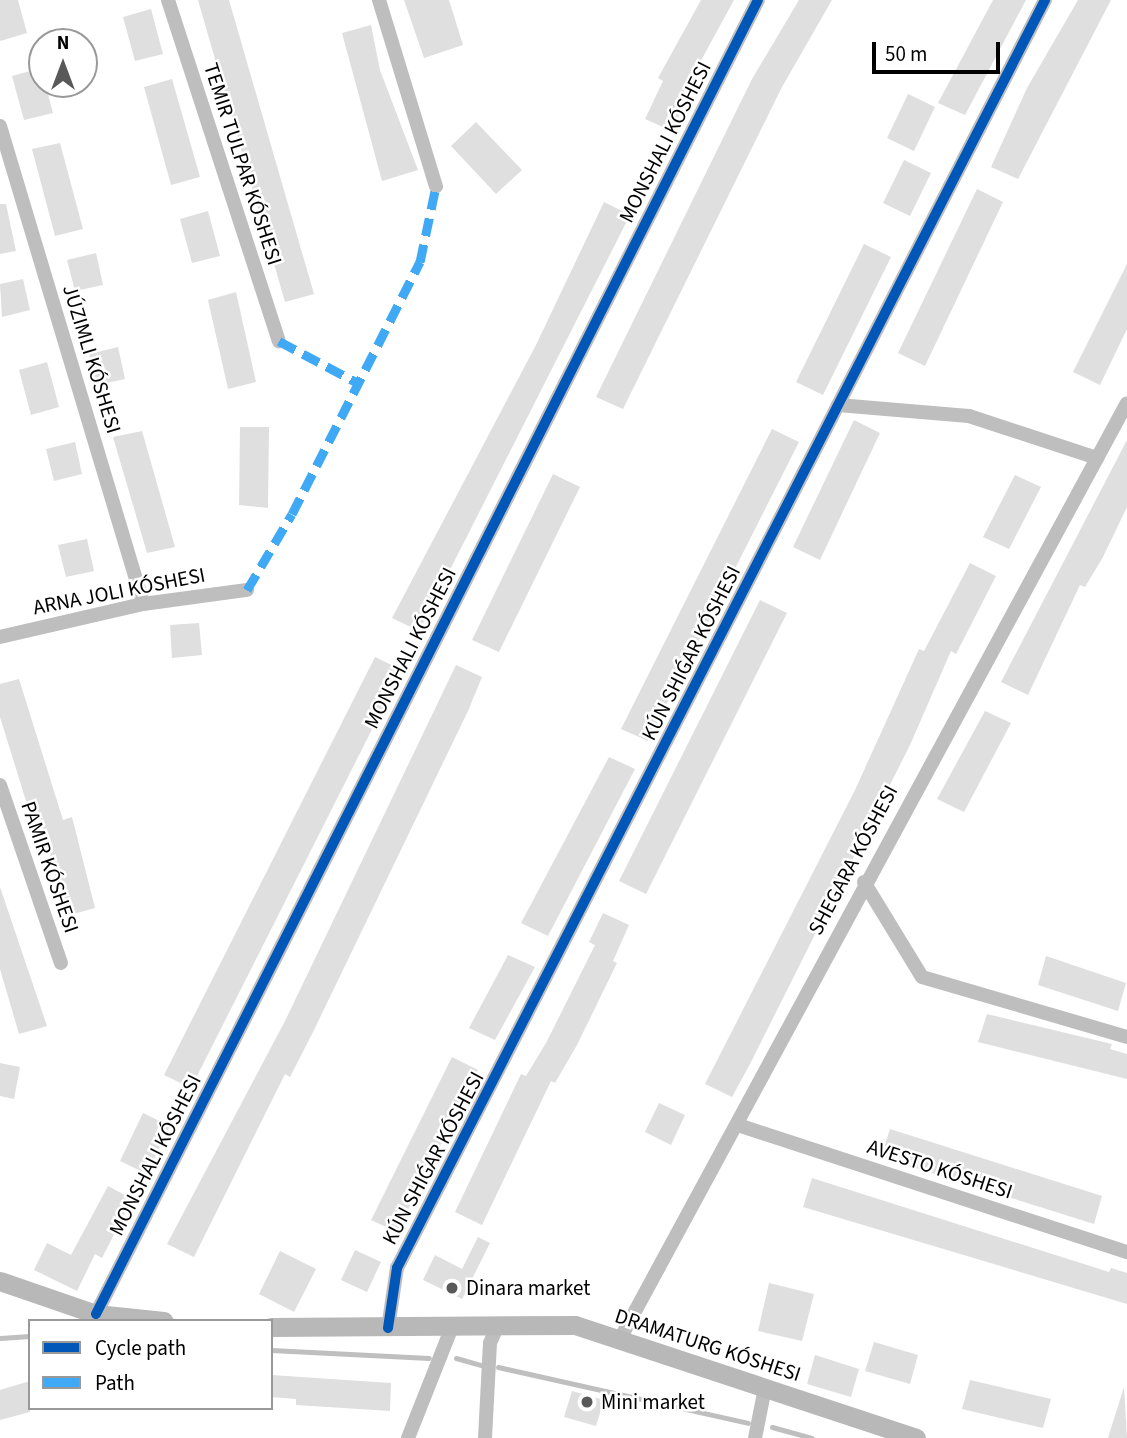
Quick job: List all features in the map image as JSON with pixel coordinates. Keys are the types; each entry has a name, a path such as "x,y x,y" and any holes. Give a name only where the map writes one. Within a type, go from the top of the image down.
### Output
{"street":[{"name":"TEMIR TULPAR KÓSHESI","path":"168,0 279,341"},
{"path":"379,0 436,186"},
{"path":"96,1314 758,0"},
{"path":"388,1328 397,1268 1045,0"},
{"name":"JÚZIMLI KÓSHESI","path":"0,126 143,604"},
{"name":"SHEGARA KÓSHESI","path":"620,1339 741,1126 864,882 1127,403"},
{"path":"838,405 969,416 1097,458"},
{"path":"1112,433 1127,437"},
{"path":"0,637 143,604 247,590"},
{"name":"PAMIR KÓSHESI","path":"0,785 61,963"},
{"path":"864,882 922,977 1127,1037"},
{"name":"AVESTO KÓSHESI","path":"741,1126 1127,1252"},
{"path":"0,1281 96,1314 145,1319"},
{"path":"485,1438 490,1343 498,1325"},
{"name":"DRAMATURG KÓSHESI","path":"273,1327 575,1325 916,1438"},
{"path":"408,1438 452,1327"},
{"path":"755,1438 765,1388"}],"building":[{"path":"0,0 18,0 27,33 0,41"},
{"path":"198,0 229,0 314,294 285,302"},
{"path":"404,0 449,0 463,45 424,58"},
{"path":"701,0 734,0 680,99 686,101 672,131 645,119 663,81 658,78"},
{"path":"799,0 832,0 782,87 623,409 596,397 752,79"},
{"path":"993,0 1026,0 965,115 938,103"},
{"path":"1078,0 1111,0 1018,179 991,167 1027,88"},
{"path":"151,9 163,54 135,61 123,17"},
{"path":"371,25 380,70 418,170 382,181 342,33"},
{"path":"28,72 28,98 49,98 53,113 24,120 12,76"},
{"path":"172,79 200,177 171,185 144,87"},
{"path":"908,94 935,107 914,151 887,138"},
{"path":"476,122 522,170 496,194 451,146"},
{"path":"60,143 83,229 55,236 32,149"},
{"path":"904,160 931,173 910,216 883,203"},
{"path":"977,189 1003,202 925,366 898,353"},
{"path":"604,202 630,215 419,631 392,618 536,345"},
{"path":"0,204 6,204 16,251 0,254"},
{"path":"208,211 220,256 192,263 180,219"},
{"path":"864,244 891,257 823,395 796,382"},
{"path":"96,253 103,285 75,291 67,260"},
{"path":"1127,264 1127,329 1100,385 1073,372"},
{"path":"23,279 30,310 2,317 0,284"},
{"path":"236,292 256,382 228,389 208,300"},
{"path":"118,347 125,379 97,385 89,354"},
{"path":"47,362 59,407 31,415 19,370"},
{"path":"854,420 880,433 820,560 793,547"},
{"path":"240,427 269,427 268,508 239,505"},
{"path":"772,429 799,442 648,741 621,729"},
{"path":"142,431 175,547 147,553 113,437"},
{"path":"1127,440 1127,507 1085,587 1080,585 1028,695 1001,682"},
{"path":"75,442 82,474 54,481 46,449"},
{"path":"553,474 580,487 499,652 472,640"},
{"path":"1015,475 1041,487 1009,549 983,537"},
{"path":"87,539 94,571 66,577 58,545"},
{"path":"970,563 996,576 956,654 951,651 910,745 732,1097 705,1084 855,790 919,649 924,651"},
{"path":"760,600 787,613 646,894 619,881"},
{"path":"199,623 202,655 172,658 170,625"},
{"path":"375,657 402,670 191,1088 164,1075"},
{"path":"456,665 482,677 468,711 314,1030 290,1077 285,1074 194,1257 167,1244 285,1021"},
{"path":"19,679 63,820 72,817 95,908 66,916 40,815 31,817 0,717 0,684"},
{"path":"985,711 1011,723 964,812 937,799"},
{"path":"609,757 635,769 548,936 521,923"},
{"path":"0,887 47,1026 19,1034 0,969"},
{"path":"603,913 629,925 613,961 617,963 577,1045 555,1083 551,1081 482,1225 455,1212 521,1074 526,1076 546,1043 595,945 589,942"},
{"path":"508,955 535,967 495,1040 469,1028"},
{"path":"1046,956 1126,983 1118,1011 1038,985"},
{"path":"987,1014 1112,1044 1110,1049 1127,1054 1127,1079 978,1042"},
{"path":"452,1057 478,1070 397,1232 371,1220"},
{"path":"0,1063 20,1067 14,1099 0,1096"},
{"path":"659,1103 685,1115 671,1145 645,1132"},
{"path":"143,1113 170,1126 147,1174 120,1161"},
{"path":"890,1129 1102,1196 1094,1224 881,1157"},
{"path":"812,1178 1109,1272 1111,1268 1127,1273 1127,1304 803,1207"},
{"path":"108,1186 132,1199 102,1258 95,1254 77,1291 34,1270 47,1243 71,1255"},
{"path":"478,1237 490,1243 462,1299 423,1280 435,1255 462,1269"},
{"path":"355,1250 381,1262 367,1292 341,1280"},
{"path":"280,1251 316,1269 294,1312 259,1294"},
{"path":"769,1283 814,1294 802,1341 758,1331"},
{"path":"874,1342 918,1355 910,1384 865,1371"},
{"path":"815,1355 859,1369 851,1397 807,1384"},
{"path":"273,1375 391,1383 390,1411 296,1405 296,1399 273,1397"},
{"path":"970,1380 1051,1399 1043,1428 962,1409"},
{"path":"28,1382 30,1412 0,1420 0,1390"},
{"path":"1124,1387 1127,1438 1108,1438"},
{"path":"572,1391 604,1400 596,1426 564,1417"}],"waterway":[{"path":"0,1338 28,1336"},
{"path":"273,1350 429,1358"},
{"path":"456,1358 481,1365"},
{"path":"498,1367 748,1423"},
{"path":"772,1427 812,1438"}],"marked path":[{"path":"247,590 292,514 420,262 436,186"},
{"path":"279,341 358,383"}],"cycle path":[{"name":"MONSHALI KÓSHESI","path":"96,1314 758,0"},
{"name":"KÚN SHIǴAR KÓSHESI","path":"388,1328 397,1268 1045,0"}],"place":[{"name":"Dinara market","path":"452,1288"},
{"name":"Mini market","path":"587,1402"}]}
